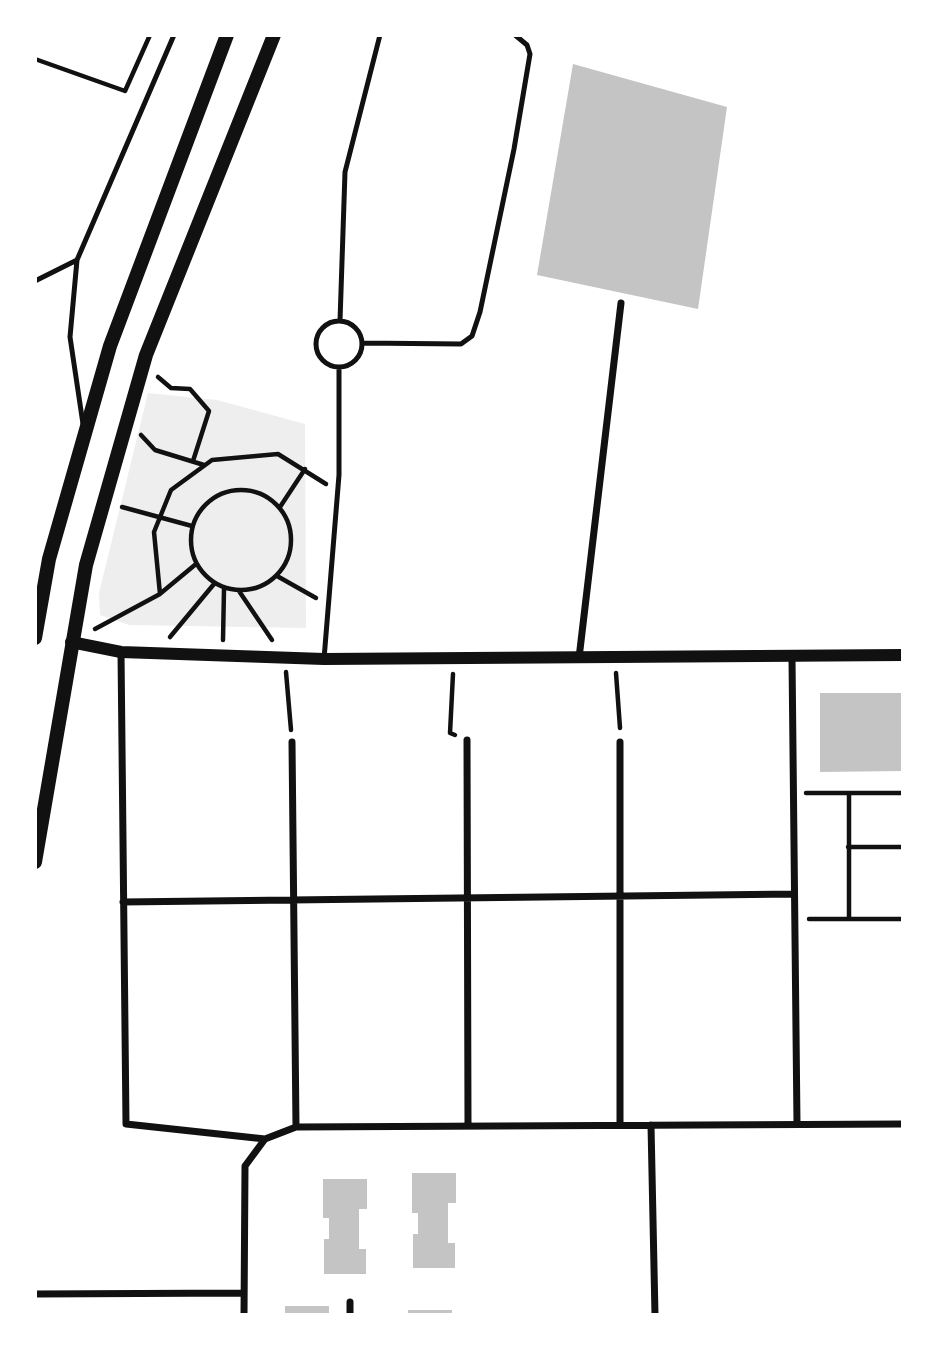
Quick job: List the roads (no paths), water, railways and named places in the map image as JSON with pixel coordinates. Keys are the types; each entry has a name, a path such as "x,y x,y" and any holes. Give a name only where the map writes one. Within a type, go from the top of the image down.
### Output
{"main road":[{"path":"35,638 49,559 110,346 227,35"},
{"path":"35,862 86,565 127,420 143,365 274,35"}],"street":[{"path":"579,659 621,303"},
{"path":"71,642 121,652 324,659 792,658 903,655"},
{"path":"121,652 126,1124 265,1139 296,1127 903,1124"},
{"path":"792,658 797,1124"},
{"path":"467,740 465,898 468,1126"},
{"path":"620,1125 621,742"},
{"path":"292,743 296,1127"},
{"path":"123,902 794,894"},
{"path":"651,1125 655,1315"},
{"path":"244,1315 245,1166 265,1139"},
{"path":"35,1294 244,1293"},
{"path":"350,1302 350,1315"}],"lane":[{"path":"85,434 70,337 77,260 174,35"},
{"path":"340,321 345,172 380,35"},
{"path":"362,343 461,344 472,336 480,312 514,149 530,54 527,45 515,35"},
{"path":"35,281 77,260"},
{"path":"340,321 354,327 362,343 356,360 339,367 323,360 316,346 320,331 332,322 340,321"},
{"path":"324,659 338,492 339,367"}]}
